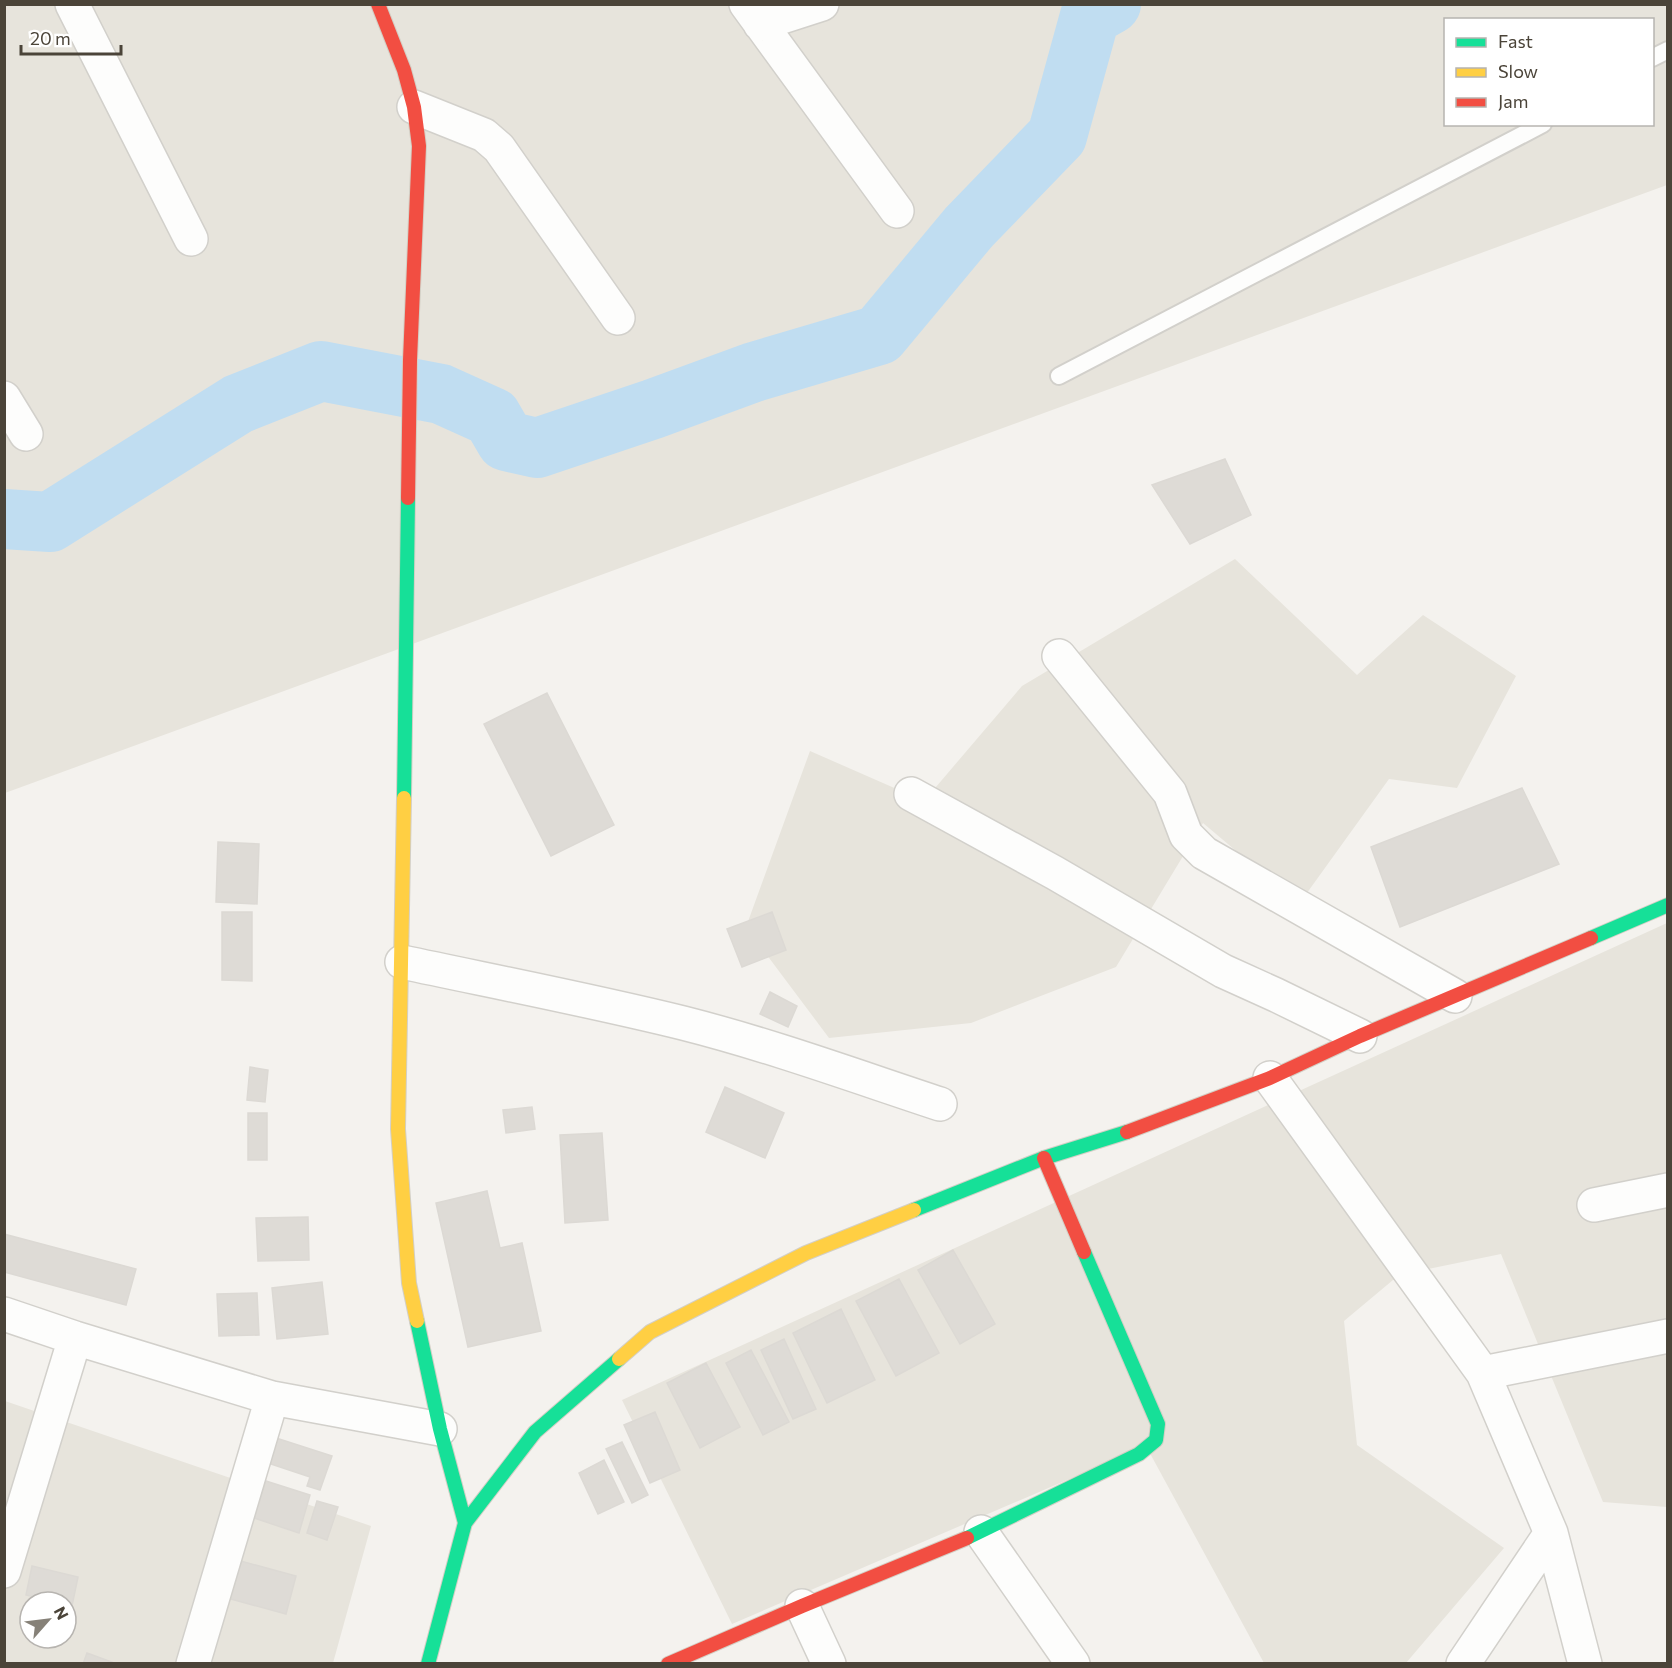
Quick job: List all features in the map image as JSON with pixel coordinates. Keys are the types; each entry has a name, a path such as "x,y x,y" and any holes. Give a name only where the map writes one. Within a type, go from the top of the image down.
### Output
{"street":[{"path":"72,4 190,239"},
{"path":"378,4 404,70 414,107 419,146 410,360 398,1129 409,1282 440,1429 465,1523"},
{"path":"822,4 753,14 897,211"},
{"path":"414,107 484,135 499,148 618,318"},
{"path":"4,398 26,434"},
{"path":"1059,656 1170,794 1186,835 1204,853 1455,996"},
{"path":"912,794 1223,971 1360,1036"},
{"path":"428,1664 465,1523 535,1432 650,1332 806,1252 1044,1158 1117,1136 1270,1078 1360,1036 1668,905"},
{"path":"402,962 684,1023 747,1041 940,1104"},
{"path":"1270,1078 1483,1373 1551,1533 1586,1664"},
{"path":"668,1664 981,1532 1139,1454 1156,1440 1158,1424 1044,1158"},
{"path":"1594,1205 1668,1190"},
{"path":"4,1314 272,1398 440,1429"},
{"path":"1483,1373 1668,1336"},
{"path":"4,1571 75,1338"},
{"path":"193,1664 272,1398"},
{"path":"981,1532 1073,1664"},
{"path":"1463,1664 1551,1533"},
{"path":"802,1606 829,1664"}],"lane":[{"path":"1654,57 1668,50"},
{"path":"1059,376 1539,126"}],"shaded area":[{"path":"5,5 1667,5 1667,185 5,793"},
{"path":"1235,559 1357,675 1423,615 1516,676 1457,788 1389,779 1299,904 1203,823 1116,967 971,1023 829,1038 746,927 810,751 924,801 1022,686"},
{"path":"1667,923 1667,1507 1603,1502 1501,1254 1399,1275 1344,1321 1357,1445 1504,1548 1406,1663 1264,1663 1146,1446 732,1624 622,1400"},
{"path":"5,1401 371,1526 333,1663 5,1664"}],"building":[{"path":"1225,459 1251,515 1190,544 1152,485"},
{"path":"547,693 614,825 551,856 484,724"},
{"path":"1522,788 1559,864 1400,927 1371,847"},
{"path":"218,842 259,844 257,904 216,902"},
{"path":"222,912 252,912 252,981 222,980"},
{"path":"772,912 786,950 742,967 727,929"},
{"path":"770,992 797,1006 788,1027 760,1014"},
{"path":"250,1067 268,1070 265,1102 247,1100"},
{"path":"725,1087 784,1113 765,1158 706,1132"},
{"path":"532,1107 535,1129 506,1133 503,1110"},
{"path":"248,1113 267,1113 267,1160 248,1160"},
{"path":"602,1133 608,1220 565,1223 560,1135"},
{"path":"487,1191 500,1248 522,1243 541,1331 468,1347 436,1203"},
{"path":"308,1217 309,1260 258,1261 256,1218"},
{"path":"4,1234 136,1269 126,1305 4,1272"},
{"path":"953,1250 995,1324 960,1344 918,1270"},
{"path":"899,1279 939,1353 896,1376 856,1301"},
{"path":"322,1282 328,1334 277,1339 272,1288"},
{"path":"257,1293 259,1335 219,1336 217,1294"},
{"path":"841,1309 875,1380 827,1403 793,1333"},
{"path":"784,1339 816,1409 793,1419 761,1350"},
{"path":"751,1350 789,1422 763,1435 726,1363"},
{"path":"706,1363 740,1427 700,1448 667,1383"},
{"path":"655,1412 680,1470 650,1483 624,1425"},
{"path":"273,1437 332,1456 320,1490 307,1486 310,1477 265,1462"},
{"path":"622,1442 648,1495 632,1503 606,1449"},
{"path":"604,1460 624,1502 598,1514 579,1473"},
{"path":"266,1481 310,1495 299,1533 254,1518"},
{"path":"317,1501 338,1507 327,1540 307,1533"},
{"path":"237,1560 296,1576 286,1614 227,1598"},
{"path":"32,1566 78,1577 75,1590 27,1590"},
{"path":"87,1653 117,1664 83,1664"}],"waterway":[{"path":"4,519 50,522 238,404 321,371 441,394 492,417 506,441 537,448 754,372 879,335 969,227 1057,136 1090,16 1111,4"}],"traffic: fast":[{"path":"404,798 408,498"},
{"path":"1591,938 1668,905"},
{"path":"914,1210 1044,1158 1127,1132"},
{"path":"967,1538 1139,1454 1156,1440 1158,1424 1084,1252"},
{"path":"417,1321 440,1429 465,1523 428,1664"},
{"path":"465,1523 535,1432 619,1359"}],"traffic: slow":[{"path":"404,798 398,1129 409,1283 417,1321"},
{"path":"619,1359 650,1332 806,1253 914,1210"}],"traffic: jam":[{"path":"378,4 404,70 414,107 419,146 410,360 408,498"},
{"path":"1127,1132 1270,1078 1360,1036 1591,938"},
{"path":"1044,1158 1084,1252"},
{"path":"668,1664 967,1538"}]}
